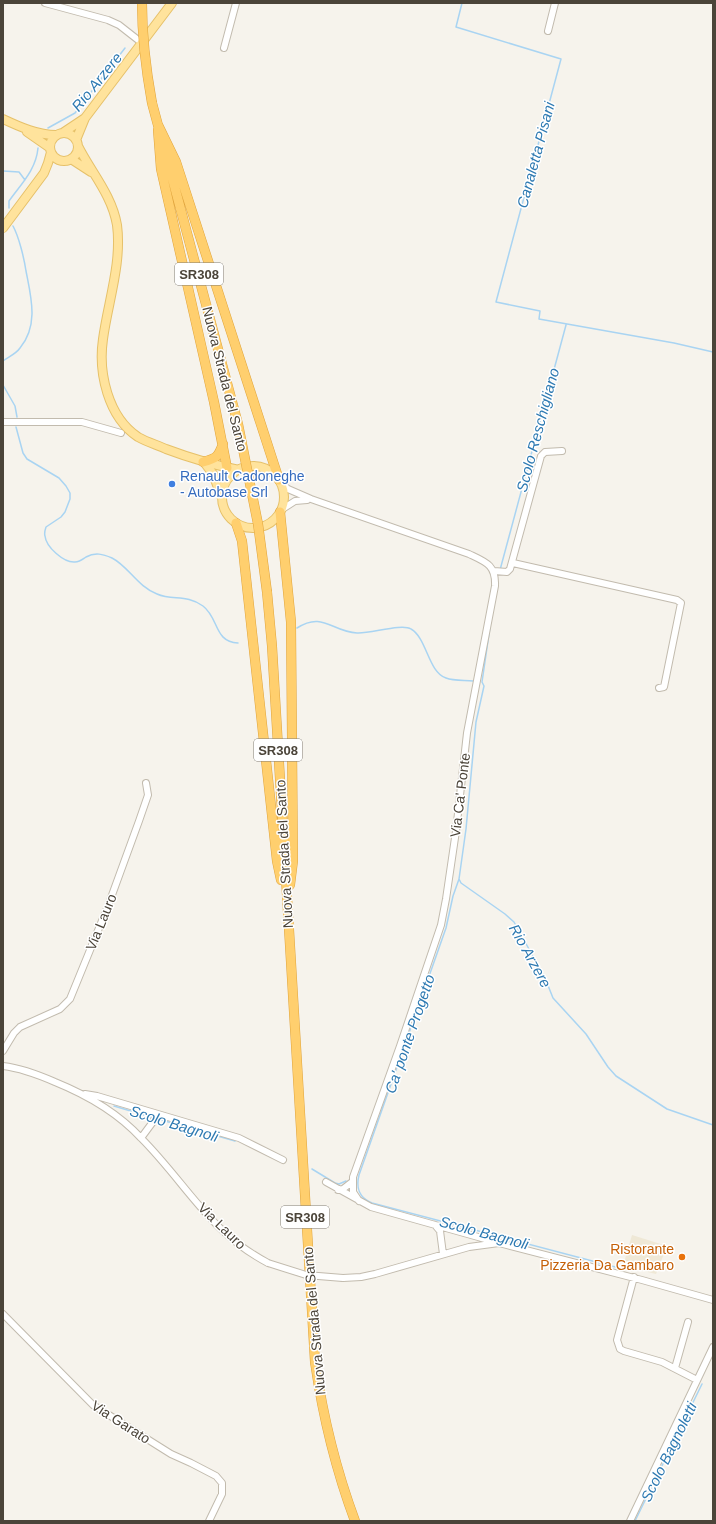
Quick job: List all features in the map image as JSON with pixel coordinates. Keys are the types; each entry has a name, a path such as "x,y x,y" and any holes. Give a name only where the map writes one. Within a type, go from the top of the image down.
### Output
{"highway":[{"name":"Nuova Strada del Santo","path":"142,3 145,61 152,103 238,424 256,511 267,592 272,646 314,1362 321,1404 332,1447 346,1497 355,1521"},
{"path":"158,125 162,169 227,468"},
{"path":"158,125 176,162 280,482"},
{"path":"203,462 217,457 223,444"},
{"path":"281,511 290,622 293,742 293,861 287,908"},
{"path":"236,523 243,548 277,861 287,908"}],"main road":[{"path":"71,159 77,152 77,143 85,118 172,3"},
{"path":"4,227 44,173 48,163 52,138 85,118"},
{"path":"3,120 22,128 50,135 71,134 110,201 114,212 118,238 117,257 102,350 102,374 111,403 120,417 137,436 149,443 203,462 239,470"},
{"path":"22,128 50,150 53,156 62,160"},
{"path":"44,173 62,160 71,159 93,173"},
{"path":"203,462 213,474 228,515 236,523 249,528 264,526 276,518 281,511 284,497 280,482 268,470 261,467 246,467 239,470 227,480"},
{"path":"222,499 222,493 227,480 227,468"}],"street":[{"path":"46,3 108,20 120,25 142,43"},
{"path":"224,48 236,3"},
{"path":"548,31 555,3"},
{"path":"3,422 82,422 121,433"},
{"path":"280,482 288,489 311,500 469,554 485,561 494,571 507,572 512,564 541,456 545,452 562,451"},
{"path":"281,511 295,501 311,500"},
{"path":"512,564 677,600 681,603 666,681 664,688 658,688"},
{"name":"Via Ca' Ponte","path":"352,1182 435,943 445,910 467,733 495,586 494,571"},
{"name":"Via Lauro","path":"3,1052 14,1033 20,1027 60,1009 70,999 108,906 148,796 146,783"},
{"name":"Via Lauro","path":"3,1066 50,1079 83,1094 130,1127 219,1228 248,1252 268,1263 306,1275 343,1278 361,1277 476,1245 499,1243"},
{"name":"Via Lauro","path":"83,1094 97,1096 239,1138 283,1160"},
{"path":"141,1138 158,1115"},
{"path":"326,1182 371,1207 713,1300"},
{"path":"338,1190 343,1189 352,1182"},
{"path":"352,1182 353,1192 359,1201"},
{"path":"434,1224 440,1231 443,1254"},
{"path":"634,1278 617,1340 620,1349 656,1360 697,1380"},
{"name":"Via Garato","path":"3,1314 93,1406 171,1454 216,1476 222,1483 222,1494 208,1521"},
{"path":"675,1368 688,1322"},
{"path":"630,1521 713,1348"}],"shaded area":[{"path":"632,1235 667,1246 656,1274 623,1266"}],"waterway":[{"name":"Canaletta Pisani","path":"462,3 456,27 561,59 496,302 540,311 539,319 674,343 713,352"},
{"name":"Rio Arzere","path":"48,128 75,113 125,48"},
{"name":"Rio Arzere","path":"9,208 9,201 31,170 37,156 38,148"},
{"path":"3,171 19,172 25,180"},
{"name":"Rio Arzere","path":"3,361 20,348 30,330 32,320 31,301 23,254 13,226"},
{"name":"Scolo Reschigliano","path":"500,570 566,325"},
{"name":"Rio Arzere","path":"3,385 15,406 17,417"},
{"name":"Rio Arzere","path":"16,427 23,453 27,459 59,478 70,493 70,499 65,512 61,517 46,527 45,530 46,540 56,554 71,562 80,561 89,555 96,554 112,558 150,591 163,596 191,600 203,606 212,617 221,634 230,642 238,643"},
{"name":"Rio Arzere","path":"297,628 314,621 321,622 348,632 357,633 407,627 416,633 421,640 431,662 440,675 449,679 473,681"},
{"name":"Rio Arzere","path":"490,627 482,682 484,686 476,722 466,829 459,879 461,883 514,922 545,978 553,998 586,1034 608,1067 616,1076 667,1109 713,1125"},
{"name":"Ca' ponte Progetto","path":"459,879 453,896 446,928 359,1175 358,1188 361,1195 372,1203 619,1268"},
{"name":"Scolo Bagnoli","path":"114,1106 154,1118"},
{"name":"Scolo Bagnoli","path":"158,1119 235,1141"},
{"name":"Scolo Bagnoli","path":"312,1169 335,1183 339,1184 346,1181"},
{"name":"Scolo Bagnoletti","path":"635,1521 702,1384"}],"place":[{"name":"Renault Cadoneghe - Autobase Srl","path":"172,484"},
{"name":"Ristorante Pizzeria Da Gambaro","path":"682,1257"}]}
